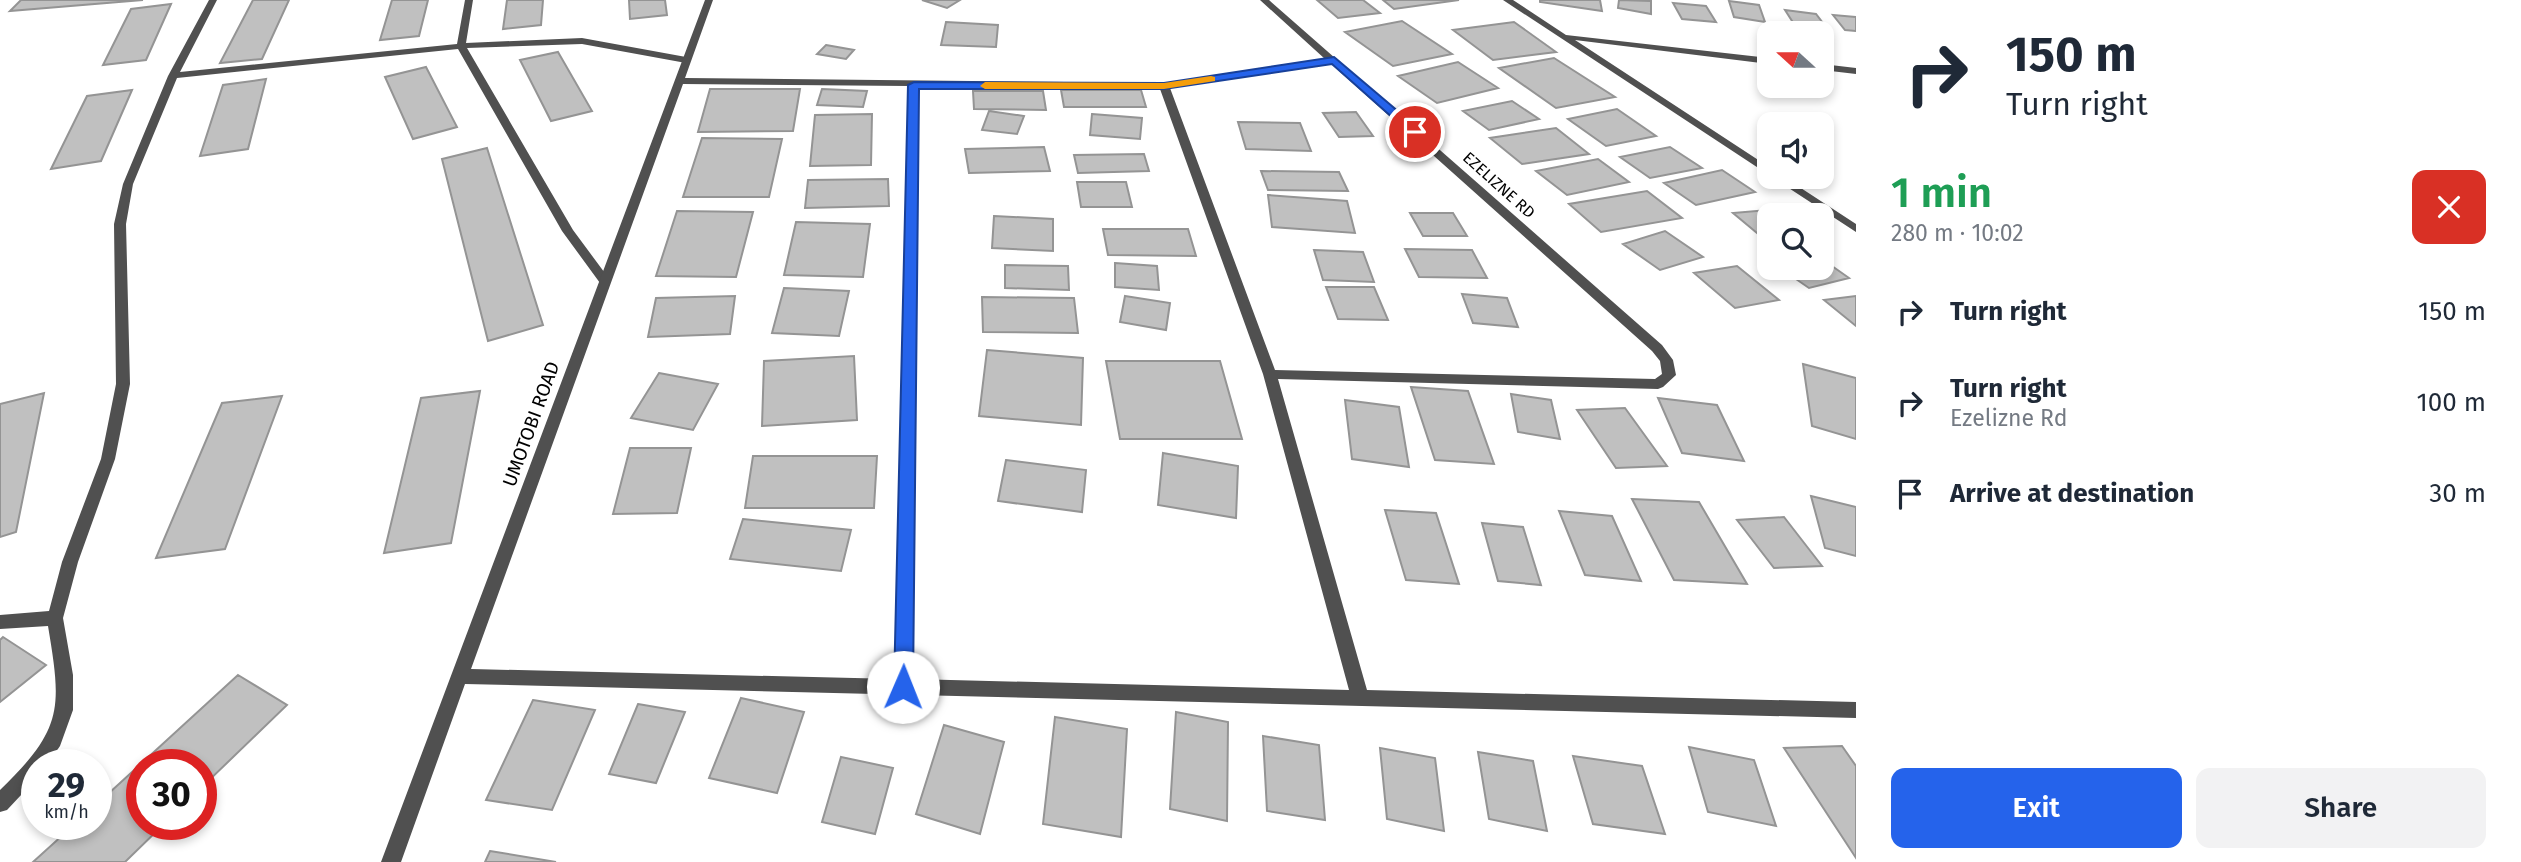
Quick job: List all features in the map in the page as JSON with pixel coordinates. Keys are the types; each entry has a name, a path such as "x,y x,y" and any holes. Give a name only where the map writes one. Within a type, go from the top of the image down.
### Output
{"street":[{"path":"0,803 48,750 60,721 66,696 55,618 70,562 108,460 123,384 120,224 128,184 173,76 213,0"},
{"path":"469,0 461,46 568,231 604,280"},
{"name":"UMOTOBI ROAD","path":"391,862 709,0"},
{"name":"EZELIZNE RD","path":"1264,0 1657,348 1666,360 1669,374 1658,384 1270,374"},
{"path":"1507,0 1757,164"},
{"path":"1563,36 1757,60"},
{"path":"173,76 461,46 582,41 686,60"},
{"path":"679,81 1164,86 1334,60"},
{"path":"1834,68 1856,71"},
{"path":"903,687 914,85"},
{"path":"1164,86 1270,374 1360,697"},
{"path":"1795,189 1856,229"},
{"path":"0,622 55,618"},
{"path":"459,676 1856,710"}],"building":[{"path":"21,0 143,0 10,11"},
{"path":"253,0 289,0 262,59 220,63"},
{"path":"392,0 428,0 419,36 380,40"},
{"path":"507,0 543,0 541,25 503,29"},
{"path":"629,0 665,0 667,15 630,19"},
{"path":"922,0 960,0 947,8"},
{"path":"1317,0 1363,0 1380,13 1338,18"},
{"path":"1383,0 1459,0 1394,9"},
{"path":"1600,0 1602,11 1540,2"},
{"path":"1619,0 1651,1 1651,14 1618,8"},
{"path":"1729,1 1759,5 1765,21 1759,21 1734,17"},
{"path":"1673,3 1706,6 1716,22 1682,19"},
{"path":"171,4 146,60 103,65 131,9"},
{"path":"1785,10 1816,14 1821,21 1792,21"},
{"path":"1833,15 1856,17 1856,31 1845,30"},
{"path":"1402,21 1452,54 1393,66 1345,32"},
{"path":"946,22 998,25 996,47 941,45"},
{"path":"1514,22 1556,52 1493,60 1453,30"},
{"path":"826,45 854,50 846,59 817,54"},
{"path":"558,52 592,111 551,121 520,60"},
{"path":"1554,58 1615,97 1556,108 1499,68"},
{"path":"1458,62 1498,88 1437,103 1398,76"},
{"path":"426,67 457,127 413,139 385,77"},
{"path":"266,79 248,149 200,156 223,85"},
{"path":"710,89 800,89 793,131 698,132"},
{"path":"822,89 867,91 863,107 817,105"},
{"path":"132,90 101,161 51,169 87,96"},
{"path":"1061,90 1141,90 1146,107 1064,107"},
{"path":"973,91 1043,91 1046,110 974,109"},
{"path":"1512,101 1539,119 1489,130 1463,111"},
{"path":"1617,109 1656,136 1606,146 1568,119"},
{"path":"989,111 1024,116 1017,134 982,130"},
{"path":"1356,112 1373,136 1339,137 1323,113"},
{"path":"872,114 871,165 810,166 815,115"},
{"path":"1092,114 1142,118 1140,139 1090,135"},
{"path":"1238,122 1300,123 1311,151 1246,149"},
{"path":"1556,128 1589,154 1522,164 1490,138"},
{"path":"702,138 782,139 769,197 683,197"},
{"path":"1044,147 1050,171 969,173 965,149"},
{"path":"1670,147 1702,168 1650,178 1620,157"},
{"path":"487,148 543,325 488,341 442,159"},
{"path":"1144,154 1149,171 1078,173 1074,155"},
{"path":"1598,159 1629,182 1567,195 1536,171"},
{"path":"1722,170 1755,192 1696,205 1664,183"},
{"path":"1261,171 1339,172 1348,191 1268,190"},
{"path":"888,179 889,206 805,208 808,180"},
{"path":"1077,182 1126,182 1132,207 1081,207"},
{"path":"1647,191 1682,218 1601,232 1569,204"},
{"path":"1268,195 1347,201 1355,233 1272,227"},
{"path":"677,211 753,212 736,277 656,276"},
{"path":"1757,211 1757,233 1733,213"},
{"path":"1410,213 1453,213 1467,236 1423,236"},
{"path":"994,216 1053,219 1053,251 992,248"},
{"path":"796,222 870,224 863,277 784,275"},
{"path":"1103,229 1188,229 1196,256 1108,255"},
{"path":"1665,231 1703,257 1660,270 1623,244"},
{"path":"1405,249 1472,250 1487,278 1419,277"},
{"path":"1314,250 1363,252 1374,282 1323,280"},
{"path":"1115,263 1157,266 1159,290 1115,287"},
{"path":"1005,265 1068,266 1069,290 1005,288"},
{"path":"1737,266 1779,300 1735,308 1694,273"},
{"path":"1834,267 1849,278 1809,288 1797,280 1834,280"},
{"path":"1326,287 1374,287 1388,320 1338,319"},
{"path":"784,288 849,291 839,336 772,333"},
{"path":"1462,294 1507,298 1518,327 1473,323"},
{"path":"735,296 730,334 648,337 656,298"},
{"path":"1125,296 1170,303 1166,330 1120,322"},
{"path":"1856,296 1856,326 1824,300"},
{"path":"982,297 1074,298 1078,333 983,332"},
{"path":"987,350 1083,358 1081,425 979,416"},
{"path":"854,356 857,420 762,426 764,361"},
{"path":"1106,361 1220,361 1242,439 1120,439"},
{"path":"1803,364 1856,378 1856,439 1812,426"},
{"path":"659,373 718,384 693,430 631,418"},
{"path":"1411,387 1468,391 1494,464 1435,460"},
{"path":"480,391 451,543 384,553 421,398"},
{"path":"44,393 16,532 0,537 0,404"},
{"path":"1511,394 1551,400 1560,439 1518,432"},
{"path":"282,396 225,549 156,558 222,403"},
{"path":"1658,398 1717,405 1744,461 1682,453"},
{"path":"1345,400 1399,407 1409,467 1352,459"},
{"path":"1625,408 1667,466 1616,468 1577,410"},
{"path":"630,448 691,448 677,513 613,514"},
{"path":"1163,453 1238,466 1236,518 1158,505"},
{"path":"753,456 877,456 874,508 745,508"},
{"path":"1006,460 1086,470 1082,512 998,501"},
{"path":"1811,496 1856,507 1856,556 1825,548"},
{"path":"1632,499 1699,502 1747,584 1674,580"},
{"path":"1385,510 1436,513 1459,584 1406,580"},
{"path":"1559,511 1612,516 1641,581 1585,575"},
{"path":"1784,517 1822,566 1774,568 1737,520"},
{"path":"743,519 851,530 841,571 730,559"},
{"path":"1482,523 1523,527 1541,585 1498,581"},
{"path":"3,637 46,665 0,702 0,640"},
{"path":"238,675 287,705 217,773 217,749 157,749"},
{"path":"741,698 804,712 777,793 709,778"},
{"path":"533,700 595,710 552,810 486,800"},
{"path":"638,704 685,712 656,783 609,774"},
{"path":"1176,712 1228,722 1227,821 1170,809"},
{"path":"1055,717 1127,729 1121,837 1043,824"},
{"path":"944,725 1004,742 980,834 916,814"},
{"path":"1263,736 1319,745 1325,820 1267,811"},
{"path":"1842,746 1856,766 1856,858 1784,748"},
{"path":"1689,747 1754,760 1776,826 1708,812"},
{"path":"1380,748 1435,758 1444,831 1387,819"},
{"path":"1478,752 1533,761 1547,831 1489,819"},
{"path":"1573,756 1642,766 1665,834 1593,824"},
{"path":"841,757 893,768 875,834 822,822"},
{"path":"126,778 126,840 148,840 125,862 33,862 57,840 112,840 112,790"},
{"path":"490,851 556,862 485,862"}],"slow traffic":[{"path":"985,86 1164,86 1211,79"}],"route":[{"path":"903,687 914,85 1164,86 1334,60 1415,132"}]}
